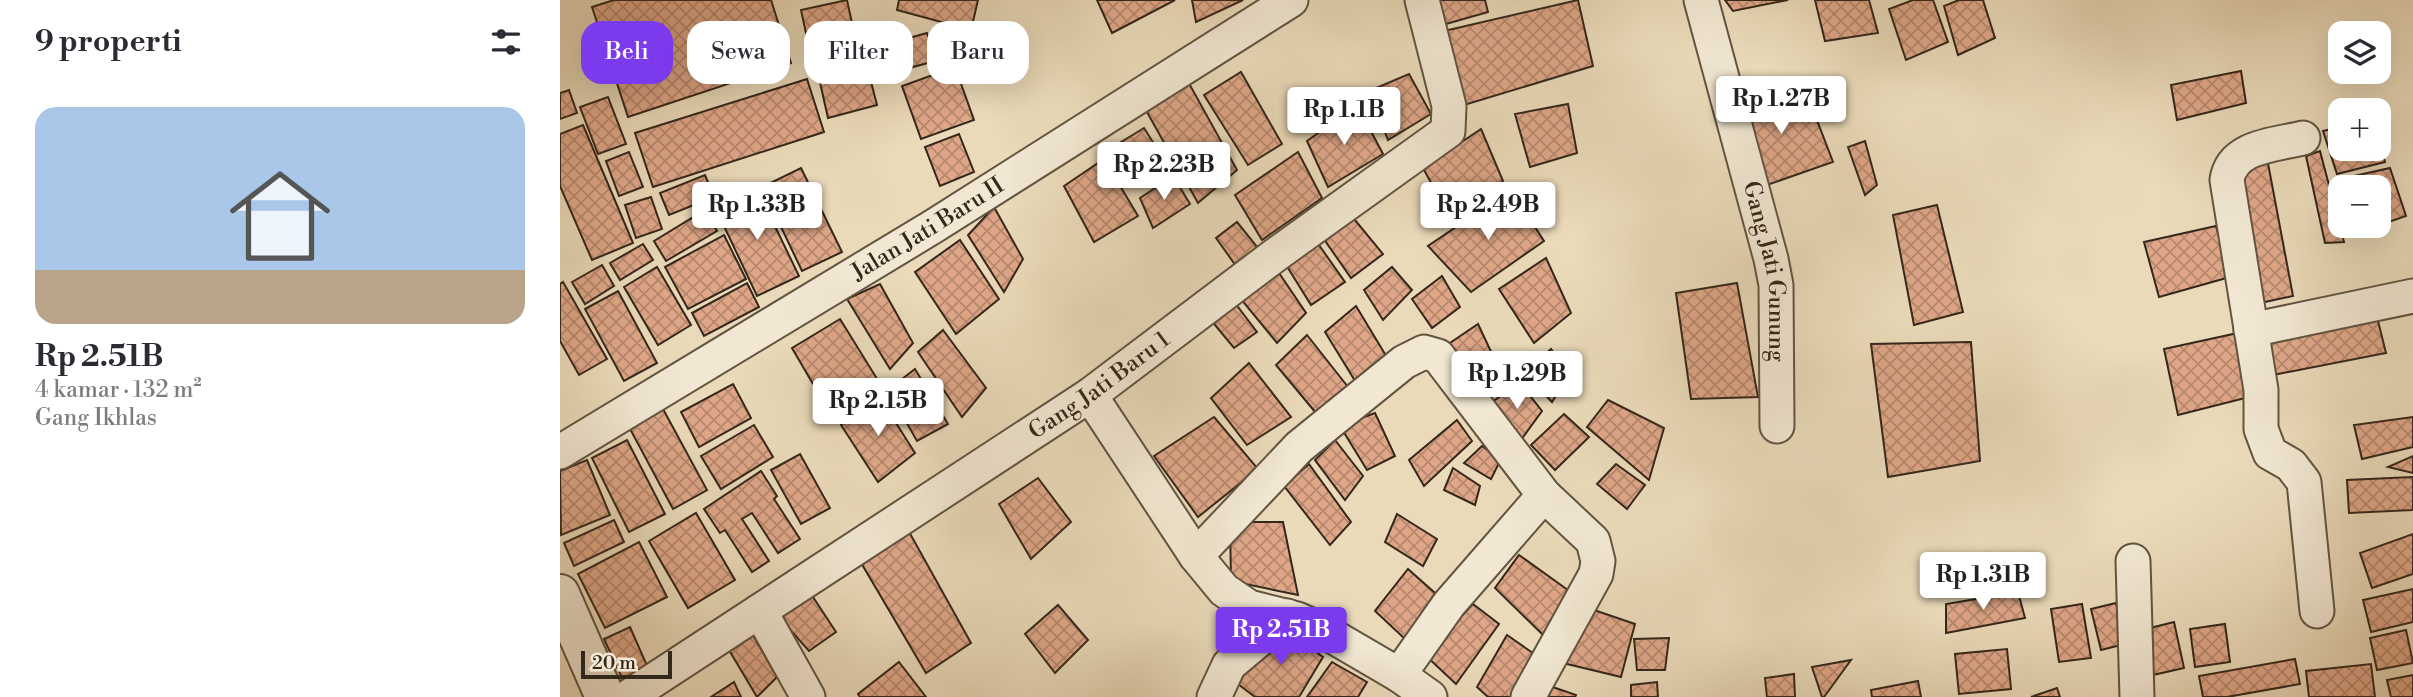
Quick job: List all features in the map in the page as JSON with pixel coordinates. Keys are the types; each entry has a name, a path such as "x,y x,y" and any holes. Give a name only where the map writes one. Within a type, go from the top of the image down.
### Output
{"street":[{"name":"Jalan Jati Baru II","path":"560,452 934,226 1291,0"},
{"name":"Gang Jati Baru 1","path":"628,697 1090,395 1448,131 1449,106 1422,0"},
{"name":"Gang Jati Gunung","path":"1701,0 1776,285 1777,426"},
{"path":"2303,138 2245,153 2229,168 2227,180 2261,390 2261,429 2270,453 2291,465 2304,482 2317,611"},
{"path":"2251,330 2413,296"},
{"path":"1196,556 1299,447 1404,362 1424,352 1438,356 1545,495 1594,541 1598,561 1596,575 1528,697"},
{"path":"1090,395 1196,556 1224,590 1241,604 1287,616 1322,630 1399,675 1430,697"},
{"path":"1399,675 1449,604 1545,495"},
{"path":"2133,561 2137,697"},
{"path":"560,594 571,644 604,697"},
{"path":"760,611 808,697"},
{"path":"1214,697 1229,665 1287,616"}],"building":[{"path":"614,0 771,0 778,21 687,21 687,84 728,84 628,117 617,84 673,84 673,21 597,21 592,7"},
{"path":"847,0 852,21 804,21 804,24 801,10"},
{"path":"899,0 978,0 973,21 938,21 897,10"},
{"path":"1097,0 1175,0 1112,33"},
{"path":"1192,0 1243,0 1196,22"},
{"path":"1439,0 1485,0 1488,12 1446,24"},
{"path":"1578,0 1593,66 1464,105 1444,31"},
{"path":"1725,0 1788,0 1733,11"},
{"path":"1815,0 1869,0 1878,33 1825,41"},
{"path":"1913,0 1933,0 1948,42 1906,60 1889,9"},
{"path":"1959,0 1983,0 1995,38 1958,55 1944,6"},
{"path":"927,33 927,63 913,67 913,37"},
{"path":"2241,71 2246,103 2177,120 2171,85"},
{"path":"1241,72 1282,144 1248,165 1204,95"},
{"path":"1409,74 1431,114 1388,140 1369,91"},
{"path":"927,77 927,84 961,84 974,120 921,139 902,86"},
{"path":"1186,78 1237,170 1198,203 1143,105"},
{"path":"804,80 804,84 809,84 824,132 653,187 635,133"},
{"path":"1732,82 1815,115 1833,162 1764,186"},
{"path":"820,84 872,84 877,105 828,118"},
{"path":"569,90 577,113 560,119 560,93"},
{"path":"608,97 626,144 598,154 580,107"},
{"path":"1568,104 1577,153 1530,167 1515,114"},
{"path":"1357,105 1383,154 1328,187 1307,141"},
{"path":"583,125 633,243 592,260 560,186 560,134"},
{"path":"1144,128 1163,158 1128,184 1108,150"},
{"path":"1481,129 1503,181 1451,219 1423,168"},
{"path":"2328,130 2328,146 2323,131"},
{"path":"959,134 974,172 940,186 925,147"},
{"path":"1865,141 1877,185 1865,195 1848,147"},
{"path":"2320,151 2328,181 2328,238 2343,238 2344,242 2325,243 2306,156"},
{"path":"629,152 643,187 619,196 606,161"},
{"path":"1298,152 1322,198 1262,240 1235,195"},
{"path":"2267,158 2293,296 2260,303 2235,161"},
{"path":"1104,159 1138,216 1094,242 1064,186"},
{"path":"2333,161 2385,161 2385,162 2337,174"},
{"path":"801,168 842,252 802,271 762,187"},
{"path":"2390,168 2406,216 2391,221 2391,175 2358,175"},
{"path":"705,175 714,197 669,215 660,193"},
{"path":"1173,176 1190,204 1153,228 1140,198"},
{"path":"756,187 799,276 757,296 715,207"},
{"path":"1511,190 1544,241 1471,292 1428,246"},
{"path":"651,197 662,229 636,238 625,205"},
{"path":"1937,205 1963,312 1914,325 1893,215"},
{"path":"994,207 1023,259 1004,292 968,235"},
{"path":"705,210 717,231 666,261 654,241"},
{"path":"1350,214 1383,254 1351,278 1321,235"},
{"path":"1237,222 1258,248 1236,266 1216,238"},
{"path":"2216,226 2230,277 2159,297 2144,242"},
{"path":"724,235 746,279 688,309 665,267"},
{"path":"1314,238 1345,282 1311,305 1283,260"},
{"path":"960,240 999,299 956,334 915,272"},
{"path":"643,244 653,260 620,280 610,263"},
{"path":"1546,258 1571,313 1534,343 1499,289"},
{"path":"602,265 614,286 585,304 572,282"},
{"path":"657,267 691,325 658,345 624,287"},
{"path":"1275,267 1306,313 1277,343 1236,293"},
{"path":"1392,267 1412,290 1383,320 1364,290"},
{"path":"1442,276 1460,307 1432,328 1412,299"},
{"path":"563,282 607,359 579,375 560,341 560,284"},
{"path":"747,283 759,307 704,336 692,313"},
{"path":"1737,283 1758,397 1691,399 1676,293"},
{"path":"880,284 913,343 890,369 847,299"},
{"path":"618,291 657,363 624,381 585,309"},
{"path":"1232,299 1257,332 1234,348 1210,319"},
{"path":"1356,306 1391,364 1360,389 1325,332"},
{"path":"2377,317 2386,353 2268,376 2262,334"},
{"path":"840,319 879,382 827,408 792,348"},
{"path":"1478,324 1502,375 1483,394 1447,345"},
{"path":"943,330 986,388 962,417 918,352"},
{"path":"2247,331 2261,394 2178,415 2164,349"},
{"path":"1307,335 1352,392 1321,419 1276,365"},
{"path":"1971,342 1980,461 1888,477 1871,344"},
{"path":"1551,349 1570,373 1552,402 1525,373"},
{"path":"1249,363 1291,417 1247,445 1211,398"},
{"path":"915,369 948,424 917,441 888,390"},
{"path":"1520,383 1542,411 1518,444 1489,404"},
{"path":"733,384 751,418 699,447 681,412"},
{"path":"877,393 915,453 878,482 841,425"},
{"path":"1608,400 1664,428 1649,480 1587,427"},
{"path":"663,409 707,490 673,509 629,427"},
{"path":"1375,413 1395,456 1367,470 1340,426"},
{"path":"1564,414 1589,437 1555,470 1531,445"},
{"path":"1214,417 1258,469 1198,517 1154,456"},
{"path":"2413,417 2413,447 2362,459 2354,425"},
{"path":"1457,420 1472,441 1424,486 1409,460"},
{"path":"754,425 773,457 721,489 701,456"},
{"path":"627,440 665,514 629,532 592,458"},
{"path":"1335,440 1363,476 1345,500 1315,460"},
{"path":"1482,446 1501,459 1491,479 1464,463"},
{"path":"800,454 830,508 801,524 771,470"},
{"path":"2413,456 2413,473 2388,467"},
{"path":"587,460 610,515 561,535 560,471"},
{"path":"1309,464 1351,522 1330,545 1284,486"},
{"path":"1616,464 1645,485 1627,509 1597,484"},
{"path":"1453,468 1480,486 1475,505 1444,490"},
{"path":"761,471 777,496 774,499 800,539 778,553 752,513 742,519 769,561 752,572 725,530 720,533 704,509"},
{"path":"2413,477 2413,510 2349,513 2347,480"},
{"path":"1038,478 1071,522 1031,559 999,504"},
{"path":"696,513 735,580 688,608 649,541"},
{"path":"1397,514 1437,539 1423,566 1385,542"},
{"path":"614,520 624,542 574,566 564,543"},
{"path":"1230,522 1283,522 1298,595 1231,581"},
{"path":"908,530 971,643 926,673 860,561"},
{"path":"2413,534 2413,574 2372,588 2360,553"},
{"path":"639,542 667,597 605,628 578,574"},
{"path":"1519,555 1572,593 1545,637 1495,588"},
{"path":"1408,569 1435,593 1406,640 1375,611"},
{"path":"2413,589 2413,622 2371,632 2363,600"},
{"path":"2018,592 2025,618 1946,633 1946,604"},
{"path":"811,594 836,632 809,651 776,614"},
{"path":"2116,603 2125,644 2101,650 2091,609"},
{"path":"1473,604 1499,624 1456,684 1425,655"},
{"path":"2082,604 2091,658 2059,662 2051,609"},
{"path":"1058,605 1088,640 1055,673 1025,634"},
{"path":"1585,607 1635,624 1621,677 1563,663"},
{"path":"2174,622 2184,668 2153,675 2142,630"},
{"path":"1276,623 1323,657 1299,697 1255,697 1238,684"},
{"path":"2225,624 2230,662 2195,667 2190,629"},
{"path":"630,627 648,668 623,680 604,639"},
{"path":"2406,630 2413,663 2377,670 2370,638"},
{"path":"753,635 777,677 757,697 729,650"},
{"path":"1507,635 1537,656 1514,697 1488,697 1477,687"},
{"path":"1669,638 1665,670 1637,670 1634,639"},
{"path":"2007,649 2011,689 1959,694 1955,654"},
{"path":"2295,659 2300,684 2227,697 2203,697 2199,676"},
{"path":"1851,660 1824,697 1822,697 1812,667"},
{"path":"899,662 926,697 860,697 858,694"},
{"path":"1332,662 1367,682 1358,697 1307,697"},
{"path":"2371,664 2375,697 2309,697 2306,671"},
{"path":"1794,674 1795,697 1767,697 1765,678"},
{"path":"2413,675 2413,697 2391,697 2387,680"},
{"path":"1918,681 1921,697 1872,697 1871,690"},
{"path":"734,682 741,697 711,697"},
{"path":"1657,682 1658,697 1631,697 1631,685"},
{"path":"1547,685 1576,695 1542,697"},
{"path":"2057,688 2060,697 2031,697"}]}
